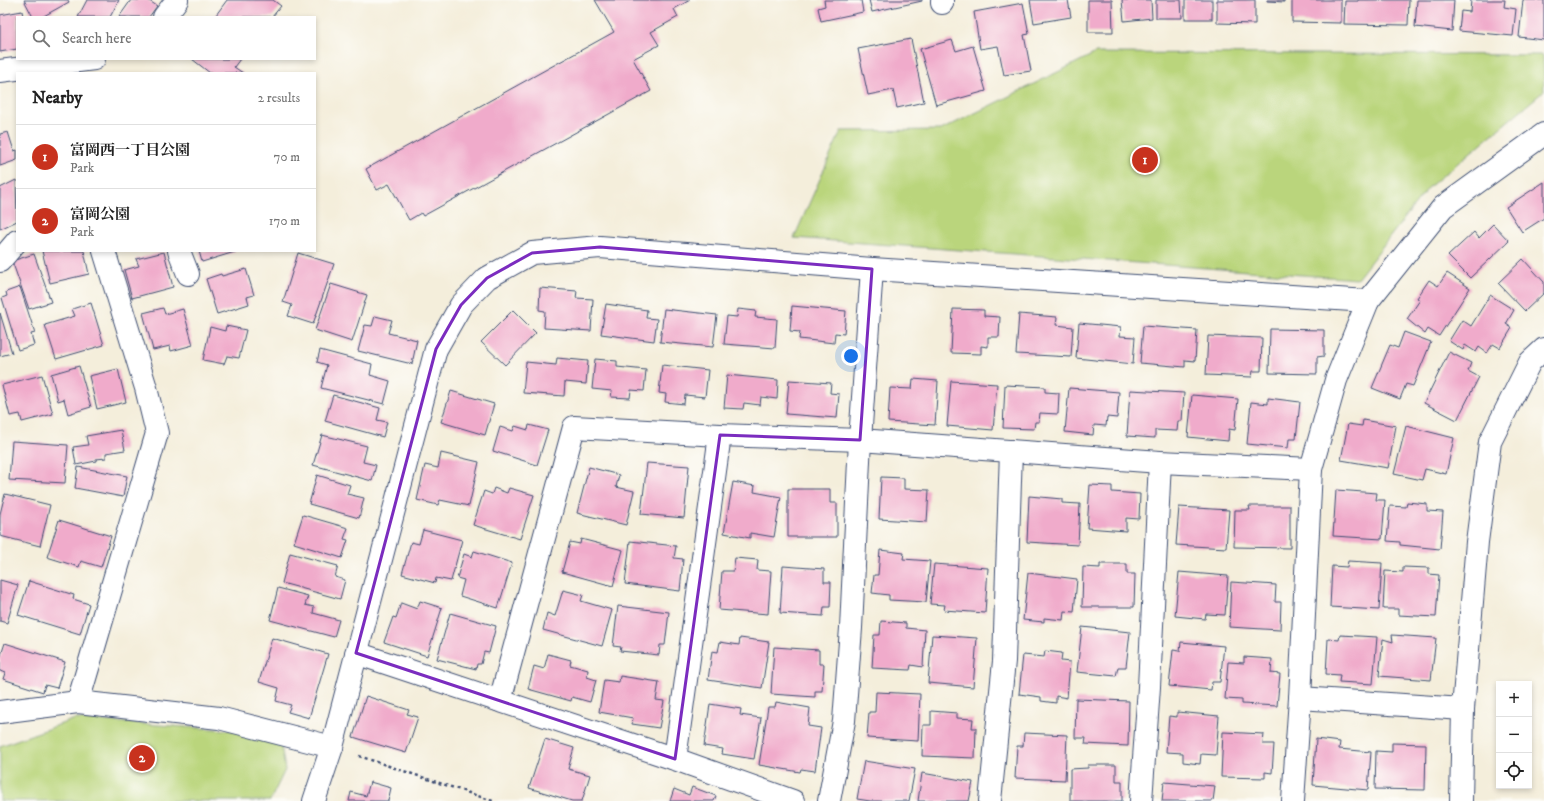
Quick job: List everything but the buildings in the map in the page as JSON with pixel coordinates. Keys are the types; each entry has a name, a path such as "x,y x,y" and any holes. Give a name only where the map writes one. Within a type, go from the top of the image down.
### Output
{"street":[{"path":"165,16 177,0"},
{"path":"0,71 72,68 92,60"},
{"path":"1293,801 1300,698 1311,469 1336,380 1368,301 1443,207 1544,134"},
{"path":"0,261 16,242"},
{"path":"314,801 332,747 436,349 461,306 487,278 532,254 600,247 872,269 1368,301"},
{"path":"78,702 157,433 146,388 104,252"},
{"path":"179,252 188,274"},
{"path":"830,801 844,721 851,628 860,440 872,269"},
{"path":"1461,801 1462,709 1477,542 1490,442 1530,362 1544,349"},
{"path":"500,701 574,427 720,435 860,440 1160,462 1311,469"},
{"path":"675,759 720,435"},
{"path":"990,801 1004,661 1011,451"},
{"path":"1141,801 1149,687 1160,462"},
{"path":"356,653 675,759 793,801"},
{"path":"1300,698 1462,709"},
{"path":"0,712 78,702 219,718 332,747"}],"path":[{"path":"332,747 493,801"}],"highlighted area":[{"path":"600,247 872,269 860,440 720,435 675,759 356,653 436,349 461,305 487,278 532,253"}],"green space":[{"path":"1096,53 1543,55 1544,91 1428,188 1357,279 794,238 841,131 941,130"},
{"path":"75,719 242,731 281,744 285,770 270,801 0,801 0,746"}],"place":[{"name":"富岡西一丁目公園","path":"1145,160"},
{"name":"富岡公園","path":"142,758"}]}
